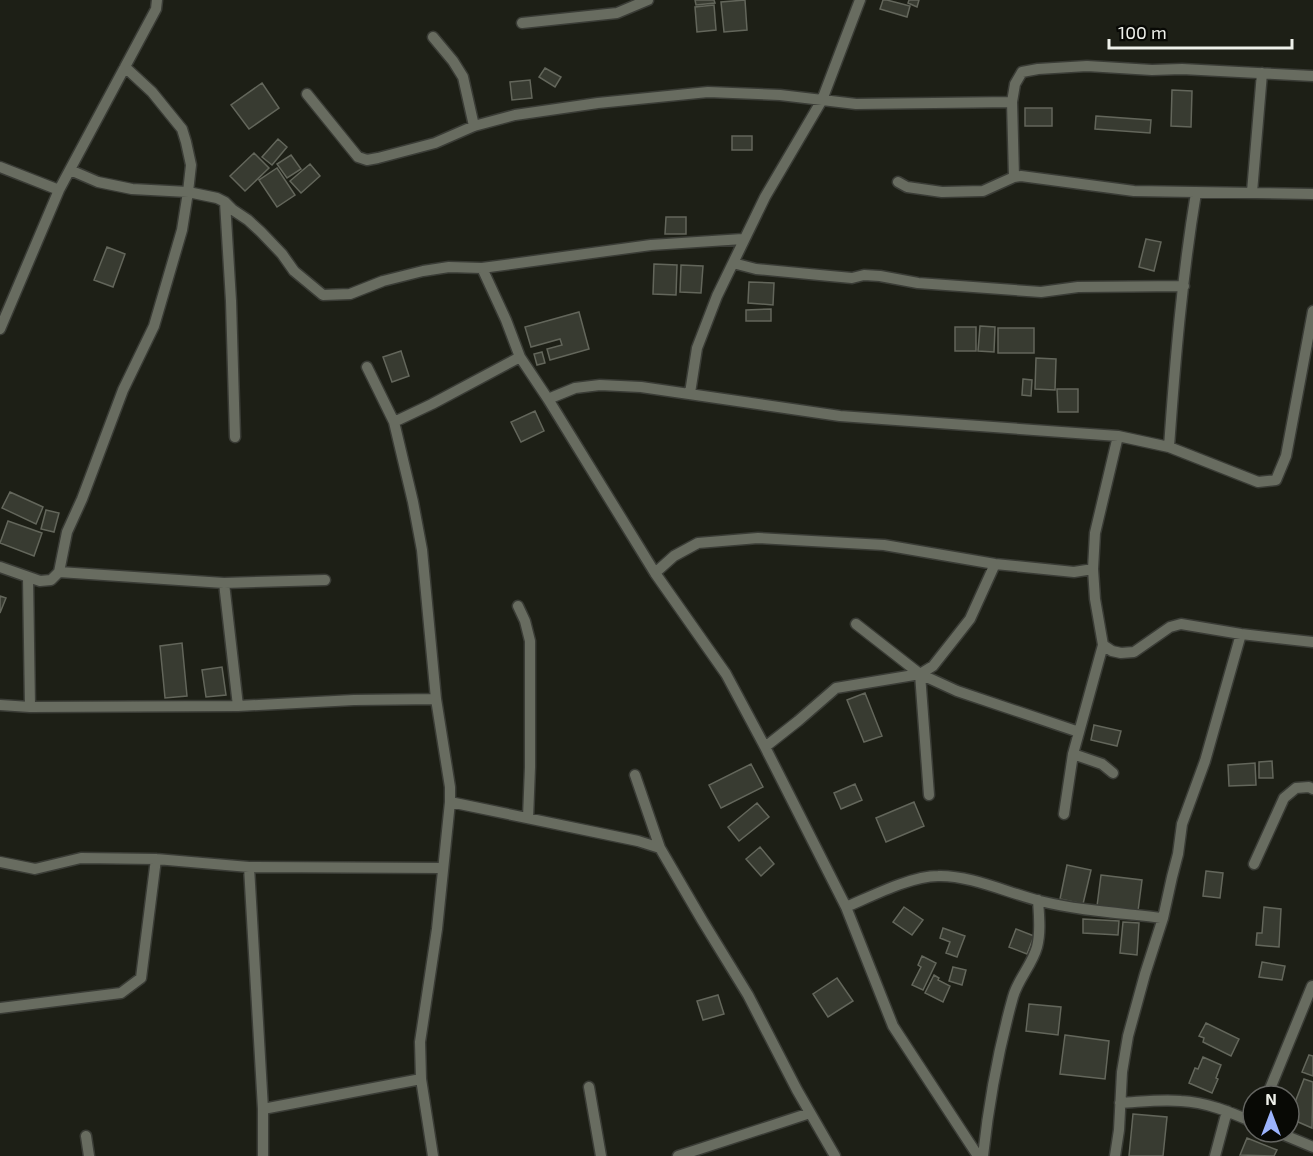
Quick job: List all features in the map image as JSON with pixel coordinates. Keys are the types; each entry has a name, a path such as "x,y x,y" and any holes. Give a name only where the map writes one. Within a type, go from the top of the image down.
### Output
{"street":[{"path":"0,329 59,190 156,9 157,0"},
{"path":"522,23 617,13 648,0"},
{"path":"690,393 698,348 717,296 765,197 822,100 860,0"},
{"path":"433,37 464,76 474,126"},
{"path":"1014,177 1012,102 1016,84 1022,72 1087,66 1313,76"},
{"path":"0,567 40,581 51,580 59,572 67,532 82,499 123,390 154,326 182,230 191,165 182,129 152,92 125,67"},
{"path":"1252,192 1262,73"},
{"path":"307,94 358,157 366,160 435,143 474,126 515,115 563,107 708,92 780,95 856,104 1012,102"},
{"path":"0,167 59,190"},
{"path":"70,170 98,182 132,189 188,192 217,198 248,220 282,254 294,271 323,295 350,294 383,281 449,267 483,268 651,245 743,239"},
{"path":"898,182 907,187 942,192 983,191 1014,177 1058,180 1134,191 1313,194"},
{"path":"1169,447 1175,361 1196,193"},
{"path":"225,202 235,437"},
{"path":"733,264 830,276 852,278 864,275 880,276 918,283 1041,292 1078,286 1184,286"},
{"path":"483,268 520,357 549,399 655,573 726,674 846,906 893,1026 978,1156"},
{"path":"549,399 575,388 600,385 641,387 840,416 1118,436 1169,447 1258,482 1276,480 1286,456 1313,311"},
{"path":"394,422 520,357"},
{"path":"367,367 394,422 413,502 422,550 436,699 450,787 436,929 420,1042 421,1079 433,1156"},
{"path":"1064,814 1073,754 1103,645 1095,599 1093,569 1095,533 1118,436"},
{"path":"655,573 674,556 699,543 758,538 884,545 995,564 1074,572 1093,569"},
{"path":"765,747 836,688 920,674 933,666 970,619 995,564"},
{"path":"59,572 224,583 325,580"},
{"path":"28,577 30,707"},
{"path":"224,583 238,706"},
{"path":"518,606 530,641 528,818"},
{"path":"856,624 920,674 957,691 1079,732"},
{"path":"1103,645 1112,651 1134,652 1170,627 1181,624 1241,634 1313,642"},
{"path":"1115,1156 1122,1072 1128,1036 1163,918 1178,854 1182,824 1204,761 1241,634"},
{"path":"920,674 929,795"},
{"path":"0,705 30,707 238,706 354,700 436,699"},
{"path":"1073,754 1101,764 1113,773"},
{"path":"635,775 660,848 748,995 835,1156"},
{"path":"1254,864 1284,798 1296,788 1313,789"},
{"path":"450,802 638,841 660,848"},
{"path":"0,862 34,869 81,858 156,859 249,867 442,868"},
{"path":"0,1008 121,993 141,978 156,859"},
{"path":"249,867 263,1109 263,1156"},
{"path":"846,906 920,877 939,875 962,878 1038,900 1085,909 1163,918"},
{"path":"983,1156 991,1087 1005,1025 1015,992 1037,945 1038,900"},
{"path":"1272,1084 1312,986"},
{"path":"263,1109 421,1079"},
{"path":"589,1087 601,1156"},
{"path":"1120,1103 1182,1101 1227,1111 1241,1117"},
{"path":"1215,1156 1227,1111"},
{"path":"678,1156 810,1113"},
{"path":"86,1136 89,1156"}],"building":[{"path":"695,0 714,0 715,3 696,5"},
{"path":"745,0 747,30 724,32 721,2"},
{"path":"883,0 910,6 907,17 880,9"},
{"path":"909,0 919,0 917,7 908,3"},
{"path":"714,5 716,30 697,32 695,7"},
{"path":"545,68 561,77 555,87 539,77"},
{"path":"530,80 532,98 512,100 510,82"},
{"path":"262,83 279,108 249,129 231,105"},
{"path":"1172,90 1192,91 1191,127 1171,126"},
{"path":"1025,108 1052,108 1052,126 1025,126"},
{"path":"1096,116 1151,120 1150,133 1095,129"},
{"path":"732,136 752,136 752,150 732,150"},
{"path":"278,139 287,147 272,165 262,157"},
{"path":"254,153 269,168 245,191 230,176"},
{"path":"291,155 301,169 287,178 277,164"},
{"path":"310,164 320,176 301,193 290,181"},
{"path":"277,168 295,195 277,207 259,180"},
{"path":"666,217 686,217 686,234 665,234"},
{"path":"1146,239 1161,242 1154,271 1139,267"},
{"path":"107,247 125,254 113,287 94,280"},
{"path":"654,264 677,265 676,295 653,294"},
{"path":"681,265 703,266 701,293 680,292"},
{"path":"749,282 774,283 773,305 748,303"},
{"path":"771,309 771,321 746,321 746,310"},
{"path":"579,312 589,349 550,360 547,349 562,345 560,339 531,347 525,327"},
{"path":"980,326 995,327 994,352 978,351"},
{"path":"955,327 976,327 976,351 955,351"},
{"path":"998,328 1034,328 1034,353 998,353"},
{"path":"401,351 409,376 392,382 383,357"},
{"path":"542,352 545,363 537,365 534,354"},
{"path":"1036,358 1056,359 1055,390 1035,389"},
{"path":"1023,379 1032,380 1031,396 1022,395"},
{"path":"1057,389 1078,389 1078,412 1058,412"},
{"path":"535,411 544,431 521,442 511,422"},
{"path":"10,492 43,507 36,524 2,508"},
{"path":"46,510 59,513 54,532 41,529"},
{"path":"8,521 42,533 34,556 0,543"},
{"path":"0,596 6,598 0,613"},
{"path":"182,643 187,696 165,698 160,646"},
{"path":"222,667 226,695 206,697 202,670"},
{"path":"865,693 882,736 864,742 847,700"},
{"path":"1094,725 1121,731 1117,746 1091,740"},
{"path":"1272,761 1273,778 1259,778 1259,762"},
{"path":"1255,763 1256,785 1229,786 1228,765"},
{"path":"751,764 763,787 721,808 709,785"},
{"path":"855,784 862,800 841,809 834,793"},
{"path":"914,802 924,826 886,842 876,818"},
{"path":"757,803 769,817 739,841 728,827"},
{"path":"760,847 774,864 761,876 746,859"},
{"path":"1067,865 1091,870 1083,904 1060,899"},
{"path":"1206,871 1223,873 1220,898 1203,896"},
{"path":"1101,875 1142,880 1138,911 1097,906"},
{"path":"904,907 923,920 912,935 893,922"},
{"path":"1264,907 1281,909 1279,947 1256,945 1257,933 1262,933"},
{"path":"1083,919 1119,921 1118,935 1083,933"},
{"path":"1123,922 1139,923 1137,955 1120,953"},
{"path":"943,928 965,936 957,957 946,953 950,942 940,938"},
{"path":"1016,929 1034,936 1027,954 1009,947"},
{"path":"922,956 936,963 923,990 912,985 921,967 918,965"},
{"path":"1262,962 1285,966 1282,980 1259,977"},
{"path":"953,967 966,970 962,985 949,981"},
{"path":"934,975 939,978 938,980 950,986 943,1002 925,993"},
{"path":"837,978 853,1001 828,1017 813,994"},
{"path":"718,995 724,1014 703,1020 697,1001"},
{"path":"1029,1004 1061,1007 1058,1035 1026,1031"},
{"path":"1206,1023 1239,1039 1231,1056 1203,1042 1204,1038 1199,1036"},
{"path":"1065,1035 1109,1041 1105,1079 1060,1074"},
{"path":"1309,1055 1313,1056 1313,1076 1302,1072"},
{"path":"1203,1057 1221,1065 1212,1093 1189,1083 1195,1068 1198,1069"},
{"path":"1304,1079 1313,1082 1312,1128 1301,1123 1301,1087"},
{"path":"1133,1114 1167,1117 1163,1156 1129,1156"},
{"path":"1245,1144 1262,1144 1277,1150 1274,1156 1240,1155"}]}
